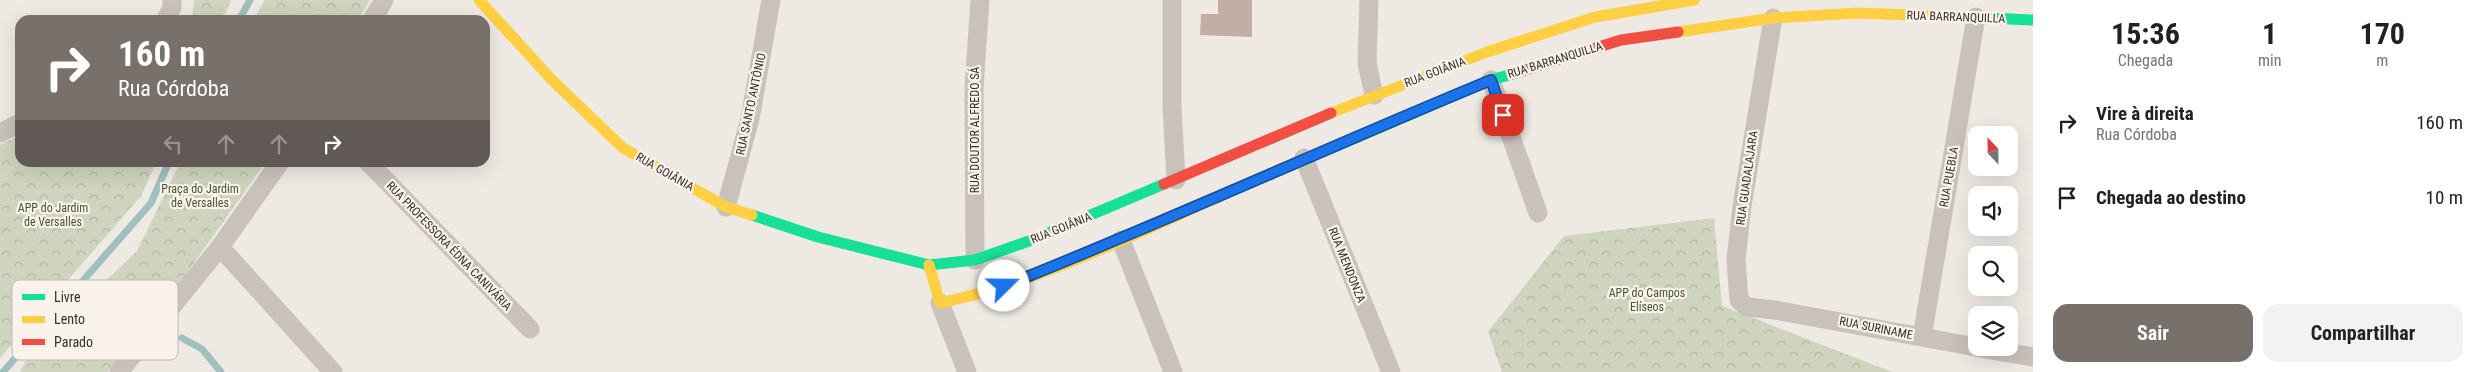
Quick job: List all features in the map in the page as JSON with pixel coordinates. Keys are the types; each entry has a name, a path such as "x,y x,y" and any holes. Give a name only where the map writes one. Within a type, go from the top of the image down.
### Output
{"street":[{"path":"375,15 384,0"},
{"name":"RUA SANTO ANTÔNIO","path":"726,207 750,119 771,0"},
{"name":"RUA DOUTOR ALFREDO SÁ","path":"975,260 974,88 980,0"},
{"path":"1172,0 1172,107 1176,180"},
{"path":"1369,0 1367,63 1374,95"},
{"name":"RUA GOIÂNIA","path":"482,1 552,80 623,148 726,207 809,234 929,265 975,260 1029,241 1374,95 1594,9 1618,27 1694,0"},
{"name":"RUA BARRANQUILLA","path":"940,303 988,293 1121,240 1304,158 1618,27 1857,13 2033,20"},
{"name":"RUA PUEBLA","path":"1922,337 1976,17"},
{"name":"RUA GUADALAJARA","path":"1773,18 1743,198 1736,260 1737,292 1741,302 1747,307 1775,310"},
{"path":"1491,80 1538,213"},
{"path":"0,133 15,126"},
{"name":"RUA MENDONZA","path":"1304,158 1391,372"},
{"path":"178,299 220,247 276,167"},
{"name":"RUA PROFESSORA ÉDNA CANIVÁRIA","path":"373,167 530,330"},
{"path":"1121,240 1173,372"},
{"path":"220,247 333,372"},
{"path":"929,265 940,303 967,372"},
{"name":"RUA SURINAME","path":"1775,310 1968,345"},
{"name":"RUA SURINAME","path":"2018,355 2033,358"},
{"path":"119,372 129,360"}],"green space":[{"path":"194,0 231,0 224,15 192,15"},
{"path":"265,0 370,0 361,15 256,15"},
{"name":"APP do Jardim de Versalles","path":"15,138 15,167 154,167 141,196 68,280 12,280 12,344 0,358 0,145"},
{"name":"Praça do Jardim de Versalles","path":"178,167 262,167 178,286 178,280 107,280 137,251"},
{"name":"APP do Campos Elíseos","path":"1714,218 1722,306 1892,372 1502,372 1488,332 1564,236"},
{"path":"26,360 118,360 107,372 20,372"}],"building":[{"path":"1218,0 1252,0 1252,37 1200,35 1201,14 1218,14"}],"waterway":[{"path":"242,15 250,0"},
{"path":"84,280 151,203 167,167"},
{"path":"182,338 202,349 221,372"},
{"path":"3,372 14,360"}],"traffic: fast":[{"path":"1965,17 2033,20"},
{"path":"1229,192 1491,80 1512,74"},
{"path":"752,215 818,237 929,265 975,260 1029,241 1164,184"}],"traffic: slow":[{"path":"479,0 552,80 623,148 726,207 752,215"},
{"path":"1331,113 1487,52 1595,17 1694,0"},
{"path":"1678,32 1773,18 1857,13 1965,17"},
{"path":"929,265 940,303 977,294 1051,270 1229,192"}],"traffic: jam":[{"path":"1512,74 1621,40 1678,32"},
{"path":"1164,184 1331,113"}],"route":[{"path":"1004,286 1121,240 1304,158 1491,80 1503,115"}]}
